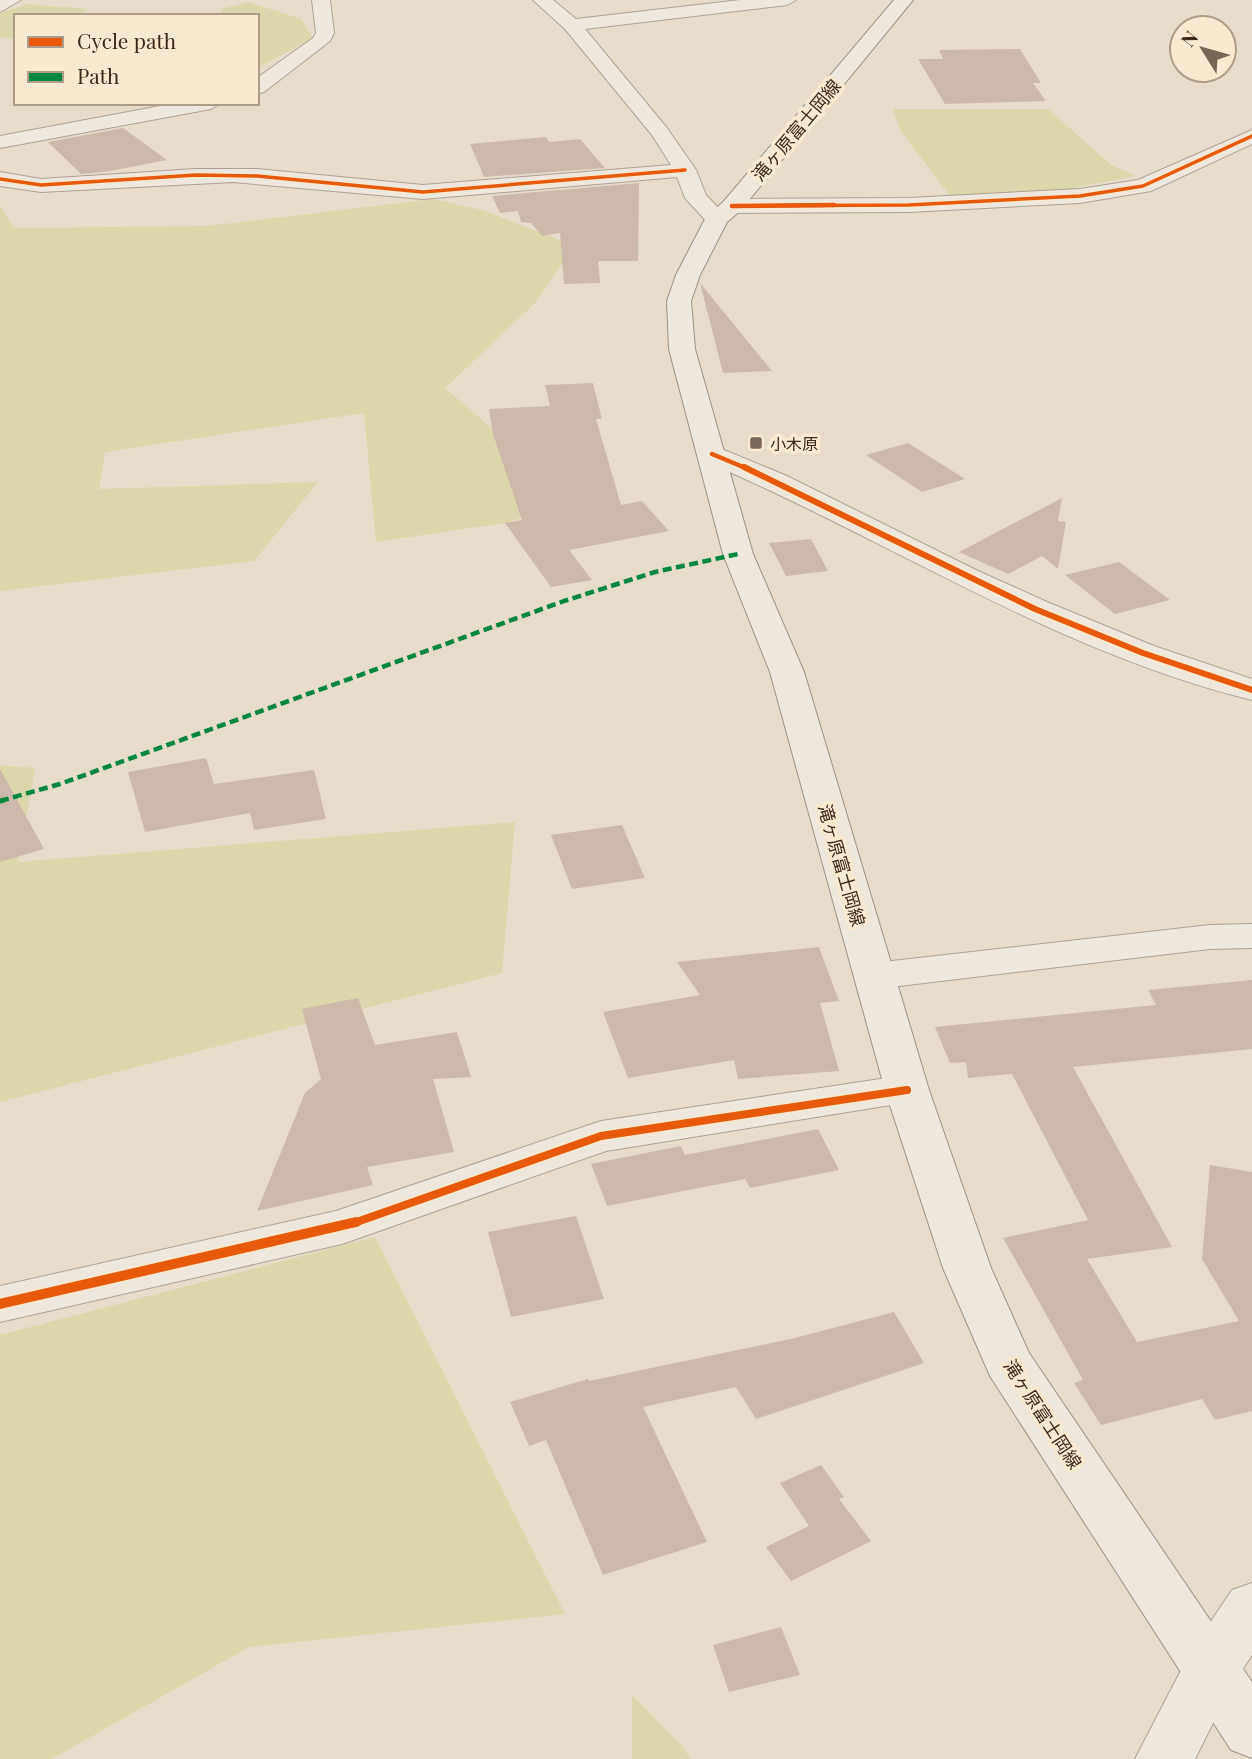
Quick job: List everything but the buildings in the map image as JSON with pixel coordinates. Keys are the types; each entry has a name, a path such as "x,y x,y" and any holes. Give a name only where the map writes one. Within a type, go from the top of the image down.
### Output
{"street":[{"path":"0,7 12,0"},
{"path":"259,86 321,40 325,33 321,0"},
{"path":"542,0 572,25 660,132 685,170 696,198 724,212 1080,196 1143,186 1252,136"},
{"path":"572,25 787,0"},
{"name":"滝ヶ原富士岡線","path":"904,0 724,212 688,275 680,301 682,349 738,554 787,672 907,1090 967,1268 1008,1362 1252,1731"},
{"path":"0,142 200,105"},
{"path":"0,179 10,183 59,185 233,175 302,179 388,192 423,192 685,170"},
{"path":"712,454 769,477 965,577 1099,636 1252,690"},
{"path":"874,976 1210,937 1252,936"},
{"path":"0,1304 342,1227 601,1136 907,1090"},
{"path":"1165,1759 1211,1669 1252,1608"}],"shaded area":[{"path":"248,2 301,19 313,38 261,66 259,14 220,14 222,9"},
{"path":"28,4 87,9 81,14 14,14 14,40 0,37 0,13"},
{"path":"893,109 1048,109 1111,165 1136,176 1062,190 951,197 900,130"},
{"path":"433,199 482,210 575,246 534,304 445,388 577,501 505,523 376,542 364,413 105,452 99,489 318,482 254,561 0,591 0,205 14,228 207,226"},
{"path":"0,765 35,768 18,862 515,822 502,973 0,1102"},
{"path":"375,1237 565,1614 249,1647 52,1759 0,1759 0,1335"},
{"path":"632,1695 683,1747 690,1759 632,1759"}],"marked path":[{"path":"0,801 60,784 564,601 655,572 738,554"}],"cycle path":[{"path":"732,206 909,205 1080,196 1143,186 1252,136"},
{"path":"0,179 20,184 63,185 196,175 233,175 423,192 685,170"},
{"path":"712,454 808,497 965,577 1035,609 1143,653 1252,690"},
{"path":"0,1304 342,1227 601,1136 907,1090"}],"place":[{"name":"小木原","path":"756,443"}]}
